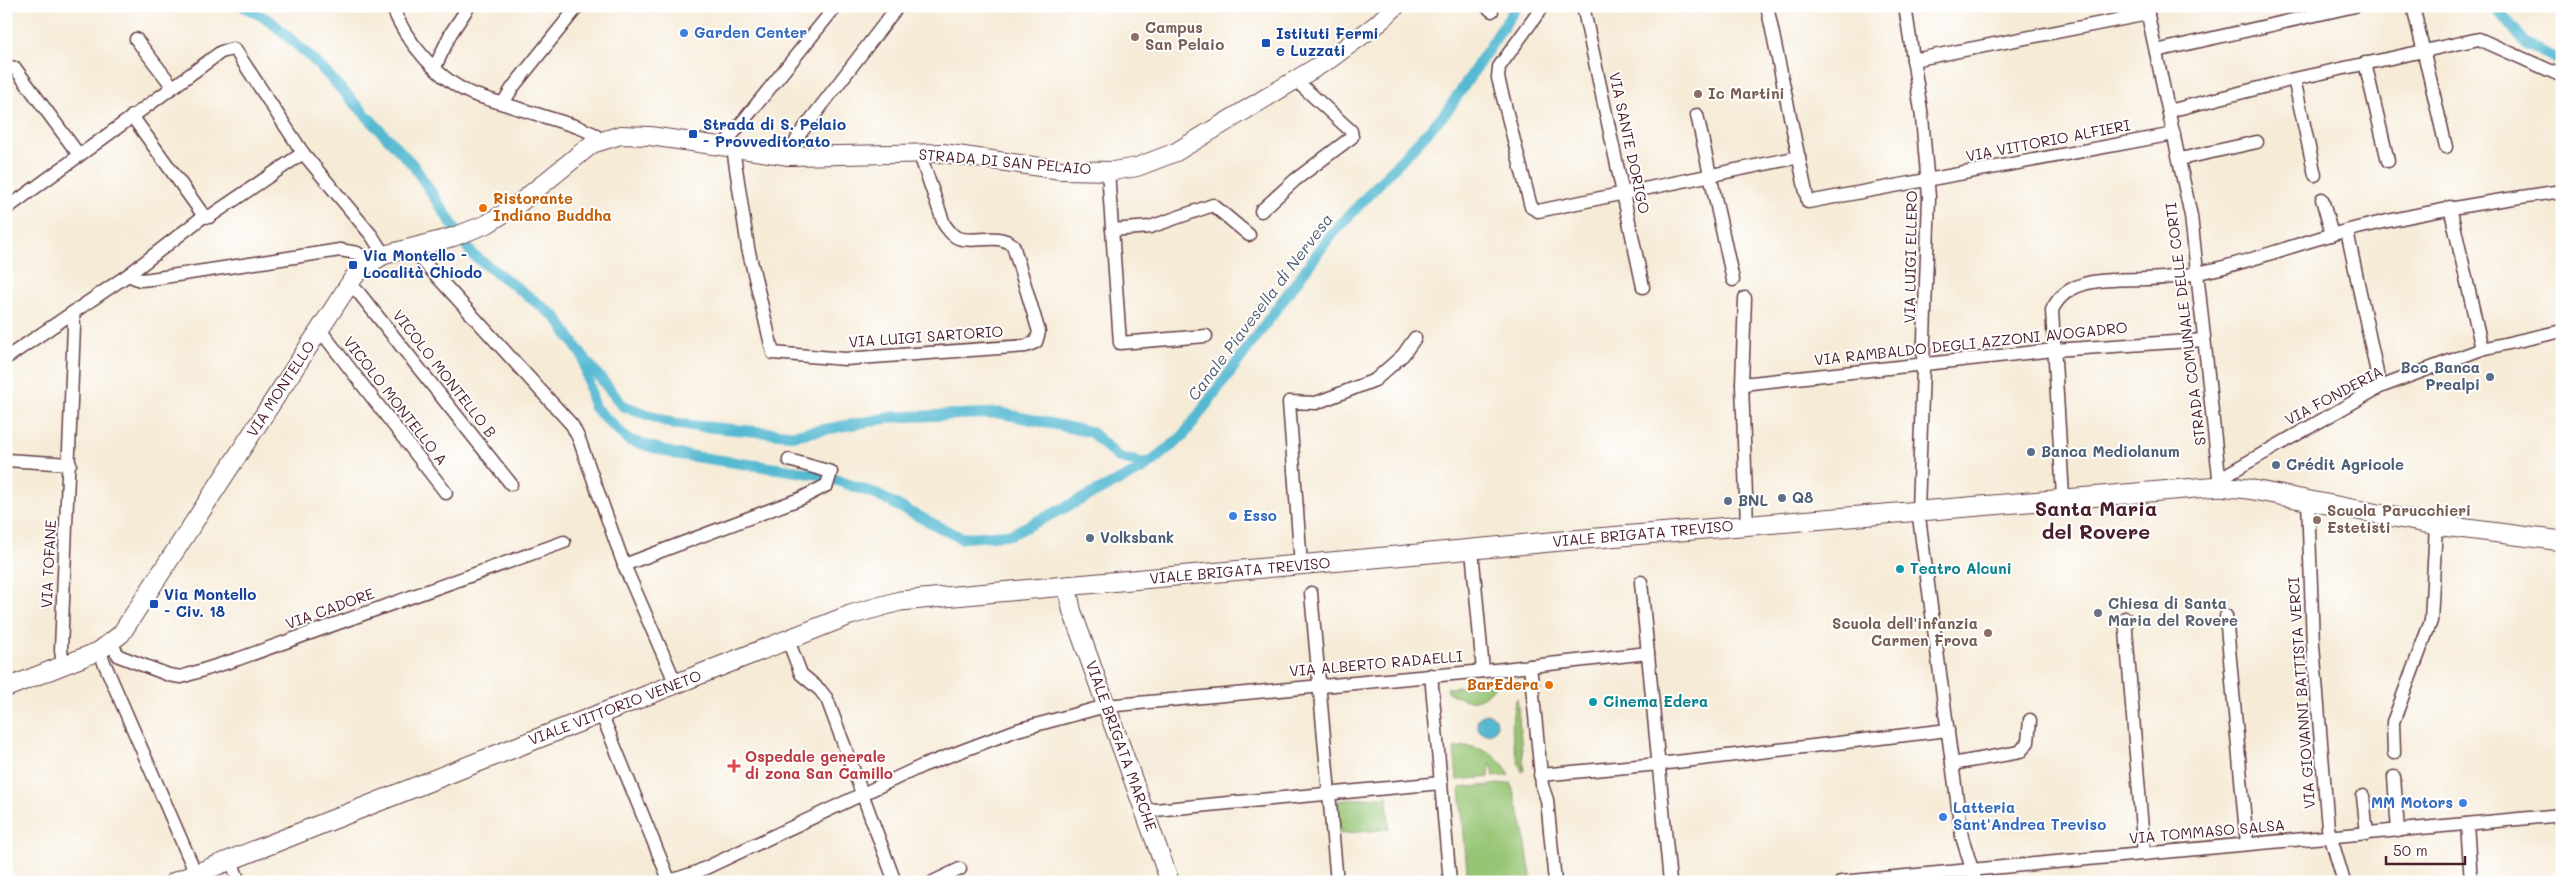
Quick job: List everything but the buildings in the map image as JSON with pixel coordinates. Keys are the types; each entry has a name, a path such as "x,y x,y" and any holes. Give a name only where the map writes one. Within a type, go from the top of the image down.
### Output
{"main road":[{"name":"VIALE BRIGATA TREVISO","path":"1068,587 2063,497 2220,486 2308,500 2436,525 2562,541"},
{"name":"VIALE VITTORIO VENETO","path":"175,882 850,615 891,602 1068,587"}],"street":[{"path":"128,275 140,280 152,279 330,250 349,251 377,258 448,238 472,231 509,211 584,150 600,140 594,134 578,127 465,92 435,67 409,40 392,6"},
{"path":"435,67 451,33 469,6"},
{"path":"503,103 513,87 578,6"},
{"path":"728,147 836,6"},
{"path":"789,156 793,144 799,135 898,6"},
{"name":"STRADA DI SAN PELAIO","path":"600,140 621,135 637,135 789,156 919,152 960,155 1061,170 1108,171 1137,167 1163,158 1298,79 1347,48 1396,6"},
{"path":"1543,6 1499,67 1498,78 1531,208 1538,210 1799,157 1767,6"},
{"name":"VIA SANTE DORIGO","path":"1582,6 1643,287"},
{"name":"VIA LUIGI ELLERO","path":"1905,6 1929,181 1929,252 1918,510 1962,837 1970,870 1976,882"},
{"path":"2414,6 2446,147"},
{"path":"2156,52 2352,7"},
{"path":"1913,60 2147,10"},
{"name":"STRADA COMUNALE DELLE CORTI","path":"2147,10 2191,216 2220,486"},
{"path":"136,39 172,88"},
{"path":"2169,110 2294,79 2478,39 2562,76"},
{"path":"6,209 221,52 232,49 236,51 304,153 372,236 377,258"},
{"path":"2365,63 2388,161"},
{"path":"6,66 15,68 79,155"},
{"path":"1261,210 1295,180 1352,137 1351,131 1302,86 1298,79"},
{"path":"2294,79 2315,175"},
{"path":"1697,115 1733,280"},
{"path":"132,116 204,216"},
{"name":"VIA VITTORIO ALFIERI","path":"1799,157 1808,202 2174,134"},
{"path":"2180,159 2257,142"},
{"name":"VIA LUIGI SARTORIO","path":"728,147 748,248 773,353 845,358 1026,346 1036,342 1039,332 1013,245 1006,239 958,238 950,232 944,224 919,152"},
{"path":"6,358 128,275 204,216 209,217 304,153"},
{"path":"1108,171 1120,343 1206,336"},
{"path":"2063,497 2052,310 2059,299 2074,288 2101,280 2198,274 2347,231 2450,207 2562,191"},
{"path":"2322,199 2332,235"},
{"path":"1112,230 1150,227 1213,205 1249,235"},
{"path":"2450,207 2482,349"},
{"path":"2347,231 2380,387"},
{"path":"411,248 572,425 579,439 624,565 676,684"},
{"name":"VIA MONTELLO","path":"6,688 105,647 129,624 350,284 377,258"},
{"name":"VICOLO MONTELLO B","path":"350,284 511,484"},
{"path":"1745,298 1742,384 1747,525"},
{"name":"VIA TOFANE","path":"62,665 61,650 70,464 73,312"},
{"name":"VICOLO MONTELLO A","path":"320,330 446,493"},
{"name":"VIA FONDERIA","path":"2220,486 2229,473 2380,387 2482,349 2562,331"},
{"path":"1301,565 1290,402 1316,403 1375,380 1403,355 1415,338"},
{"name":"VIA RAMBALDO DEGLI AZZONI AVOGADRO","path":"1742,384 2054,350 2204,340"},
{"path":"6,460 70,464"},
{"path":"624,565 802,498 829,480 831,472 789,460"},
{"name":"VIA GIOVANNI BATTISTA VERCI","path":"2308,500 2317,708 2330,837 2344,882"},
{"path":"2394,753 2393,722 2431,621 2436,525"},
{"name":"VIA CADORE","path":"105,647 119,656 178,678 564,542"},
{"path":"1472,550 1483,671"},
{"path":"1641,582 1670,882"},
{"path":"1072,611 1079,598 1094,584"},
{"name":"VIALE BRIGATA MARCHE","path":"1068,587 1072,611 1170,882"},
{"path":"1311,594 1337,882"},
{"path":"2226,616 2248,844"},
{"path":"2125,618 2144,854"},
{"path":"788,640 802,674 827,699 861,795 895,882"},
{"path":"105,647 196,874"},
{"name":"VIA ALBERTO RADAELLI","path":"669,881 697,872 922,766 1017,730 1106,706 1483,671 1648,653"},
{"path":"1530,666 1540,775 1547,800 1555,882"},
{"path":"1431,675 1450,882"},
{"path":"601,713 669,881"},
{"path":"1952,764 2020,752 2028,742 2030,720"},
{"path":"1540,775 1659,764 1948,730"},
{"path":"2394,777 2398,831"},
{"path":"1144,812 1441,783"},
{"path":"2363,796 2367,834"},
{"name":"VIA TOMMASO SALSA","path":"1840,882 1939,877 1970,870 2562,816"},
{"path":"2467,824 2471,882"},
{"path":"231,860 239,882"},
{"path":"933,882 960,869"}],"green space":[{"path":"1497,684 1486,695 1474,700 1455,696 1448,692 1447,688"},
{"path":"1517,698 1524,771 1522,772 1516,754 1512,725"},
{"path":"1466,746 1492,754 1502,763 1509,775 1494,777 1490,764 1489,777 1457,780 1454,748"},
{"path":"1511,783 1523,826 1532,882 1468,882 1460,788"},
{"path":"1387,796 1389,829 1340,834 1337,801"}],"water":[{"path":"1487,714 1494,717 1497,724 1494,731 1487,734 1480,731 1477,724 1480,717"}],"waterway":[{"name":"Canale Piavesella di Nervesa","path":"243,6 269,20 314,60 413,165 472,254 556,317 583,357 594,407 628,440 676,454 822,475 873,493 961,538 1012,534 1144,468 1183,436 1331,235 1448,110 1517,6"},
{"path":"2495,6 2527,45 2562,61"},
{"name":"Canale Piavesella di Nervesa","path":"585,359 623,406 674,424 794,435 893,417 1000,413 1091,432 1118,457 1144,463 1154,461"}],"place":[{"name":"Garden Center","path":"684,33"},
{"name":"Campus San Pelaio","path":"1135,37"},
{"name":"Istituti Fermi e Luzzati","path":"1266,43"},
{"name":"Ic Martini","path":"1698,94"},
{"name":"Strada di S. Pelaio - Provveditorato","path":"693,134"},
{"name":"Ristorante Indiano Buddha","path":"483,208"},
{"name":"Via Montello - Località Chiodo","path":"353,265"},
{"name":"Bcc Banca Prealpi","path":"2490,377"},
{"name":"Banca Mediolanum","path":"2031,452"},
{"name":"Crédit Agricole","path":"2276,465"},
{"name":"Q8","path":"1782,498"},
{"name":"BNL","path":"1728,501"},
{"name":"Esso","path":"1233,516"},
{"name":"Scuola Parucchieri Estetisti","path":"2317,520"},
{"name":"Volksbank","path":"1090,538"},
{"name":"Teatro Alcuni","path":"1900,569"},
{"name":"Via Montello - Civ. 18","path":"154,604"},
{"name":"Chiesa di Santa Maria del Rovere","path":"2098,613"},
{"name":"Scuola dell'infanzia Carmen Frova","path":"1988,633"},
{"name":"BarEdera","path":"1549,685"},
{"name":"Cinema Edera","path":"1593,702"},
{"name":"Ospedale generale di zona San Camillo","path":"734,766"},
{"name":"MM Motors","path":"2463,803"},
{"name":"Latteria Sant'Andrea Treviso","path":"1943,817"}],"district":[{"name":"Santa Maria del Rovere","path":"2096,520"}]}
